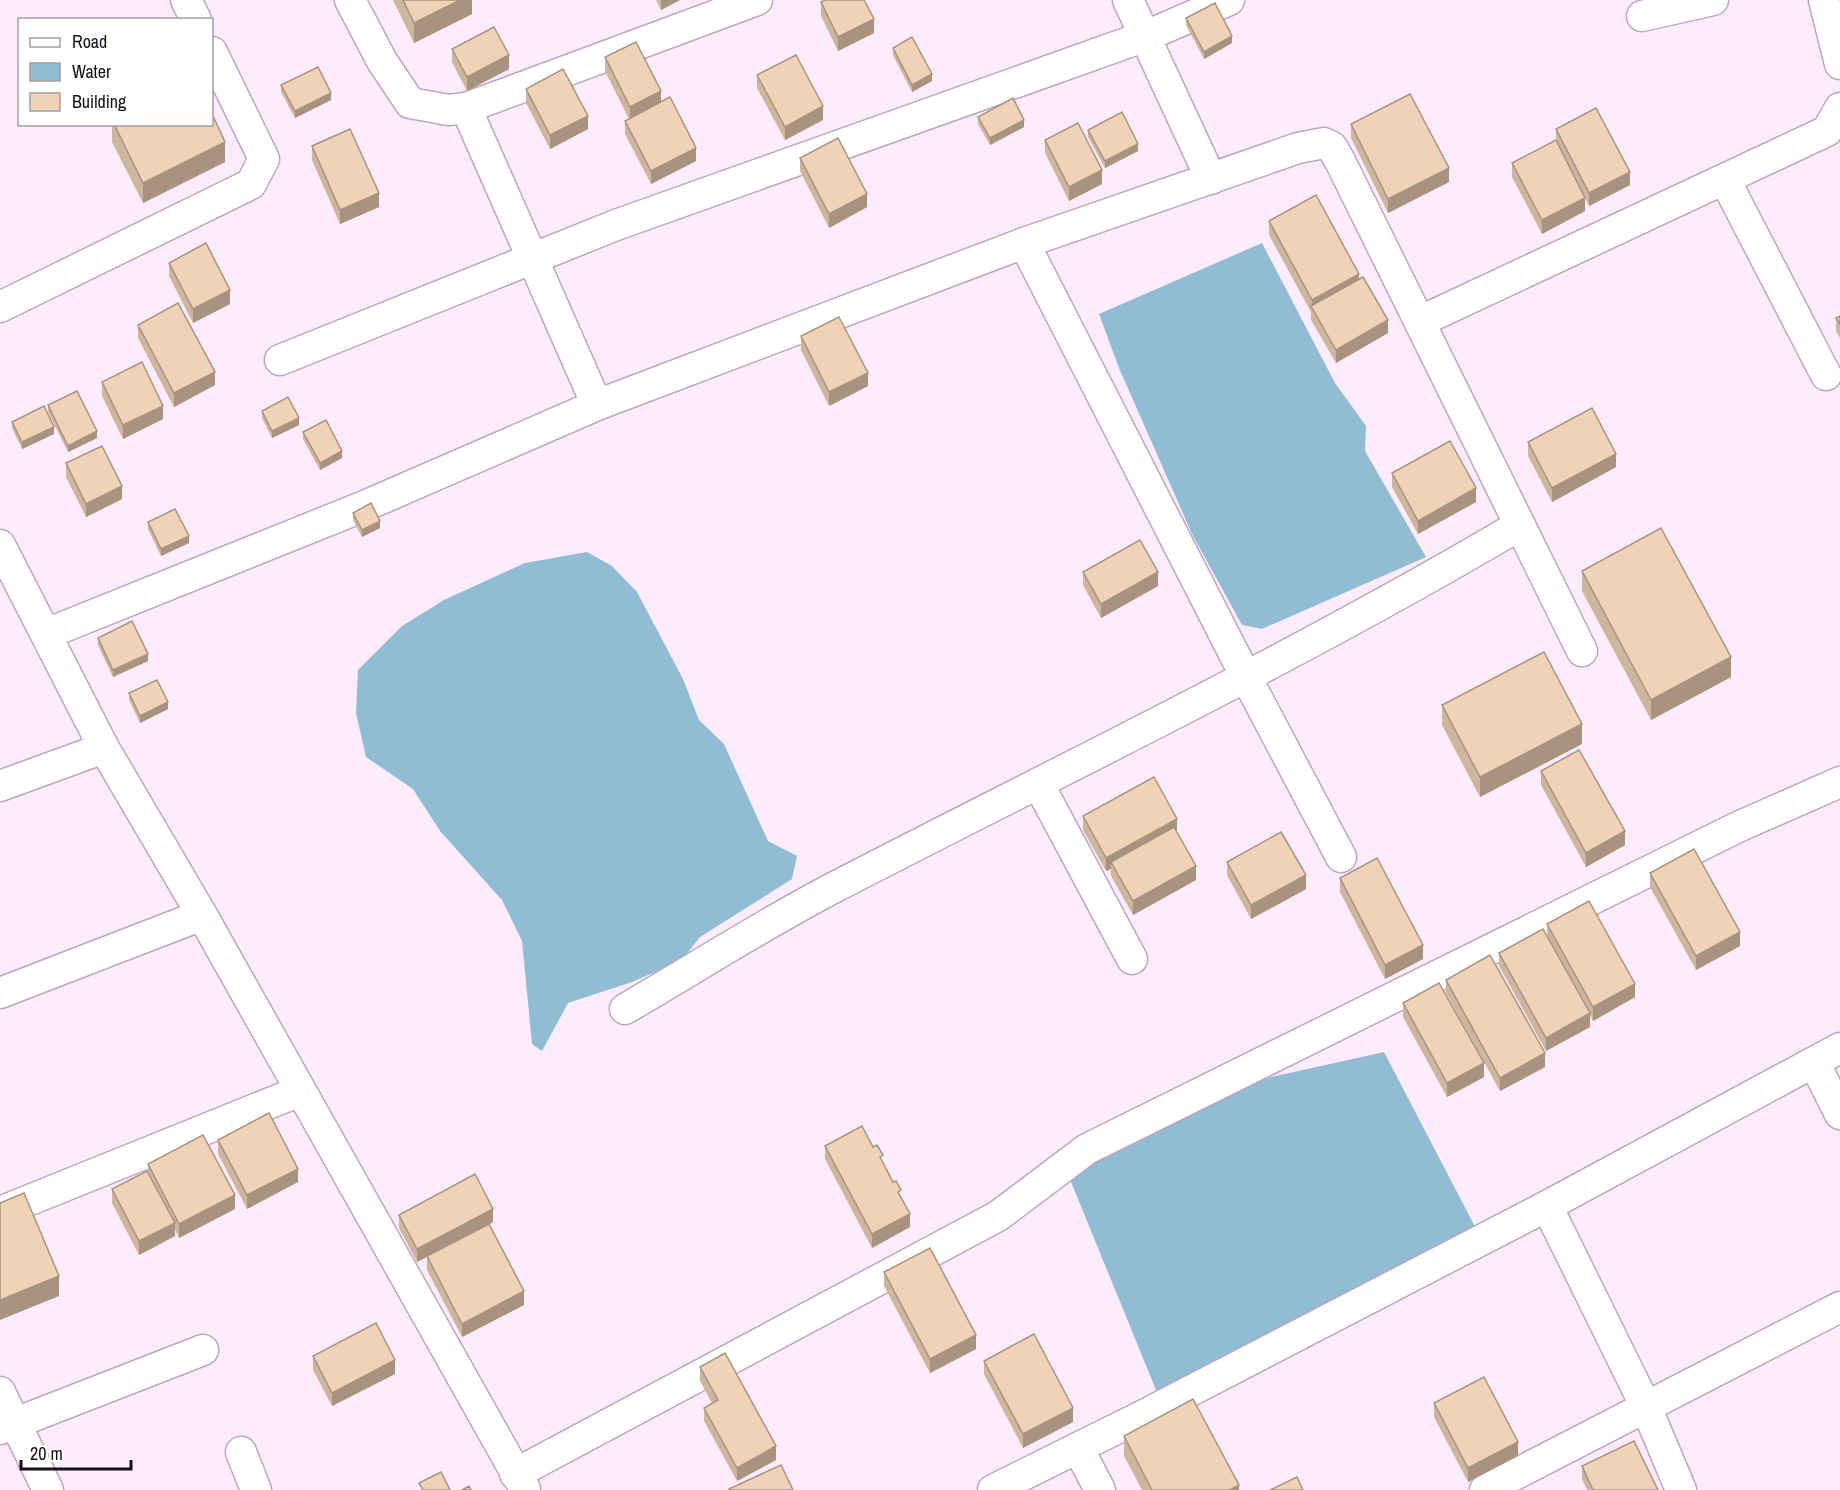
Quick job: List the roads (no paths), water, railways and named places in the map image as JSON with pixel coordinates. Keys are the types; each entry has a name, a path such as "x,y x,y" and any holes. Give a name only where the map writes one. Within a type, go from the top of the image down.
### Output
{"street":[{"path":"186,0 195,18"},
{"path":"350,0 382,61 410,103 449,110 466,108 757,0"},
{"path":"1128,0 1211,179"},
{"path":"280,360 616,225 1146,36 1229,0"},
{"path":"1642,16 1713,0"},
{"path":"1824,0 1840,64"},
{"path":"0,307 251,184 264,159 213,54"},
{"path":"466,108 597,405"},
{"path":"1421,321 1725,180 1836,122"},
{"path":"46,634 367,506 597,405 1024,243 1298,148 1324,143 1332,147 1421,321 1582,651"},
{"path":"1725,180 1826,375"},
{"path":"1024,243 1246,677 1341,856"},
{"path":"626,1009 831,889 1039,785 1246,677 1520,525"},
{"path":"0,545 104,747 202,915 521,1482 998,1216 1087,1149 1738,828 1840,782"},
{"path":"0,786 104,747"},
{"path":"1039,785 1132,959"},
{"path":"0,993 202,915"},
{"path":"993,1490 1547,1206 1815,1064 1840,1048"},
{"path":"1815,1064 1840,1114"},
{"path":"0,1212 300,1091"},
{"path":"1547,1206 1646,1407 1681,1490"},
{"path":"1485,1490 1840,1306"},
{"path":"7,1426 203,1350"},
{"path":"0,1392 7,1426 48,1490"},
{"path":"1078,1448 1100,1490"},
{"path":"240,1452 256,1490"}],"water":[{"path":"1262,243 1335,383 1366,426 1365,451 1426,557 1262,629 1242,625 1192,534 1119,368 1099,314"},
{"path":"587,552 612,566 637,592 683,679 699,720 724,744 768,841 797,856 792,879 700,937 681,961 632,982 568,1003 542,1051 532,1044 522,941 502,900 440,831 413,789 366,757 356,713 358,670 402,626 444,600 525,563"},
{"path":"1384,1052 1482,1240 1163,1407 1069,1177 1208,1091"}]}
